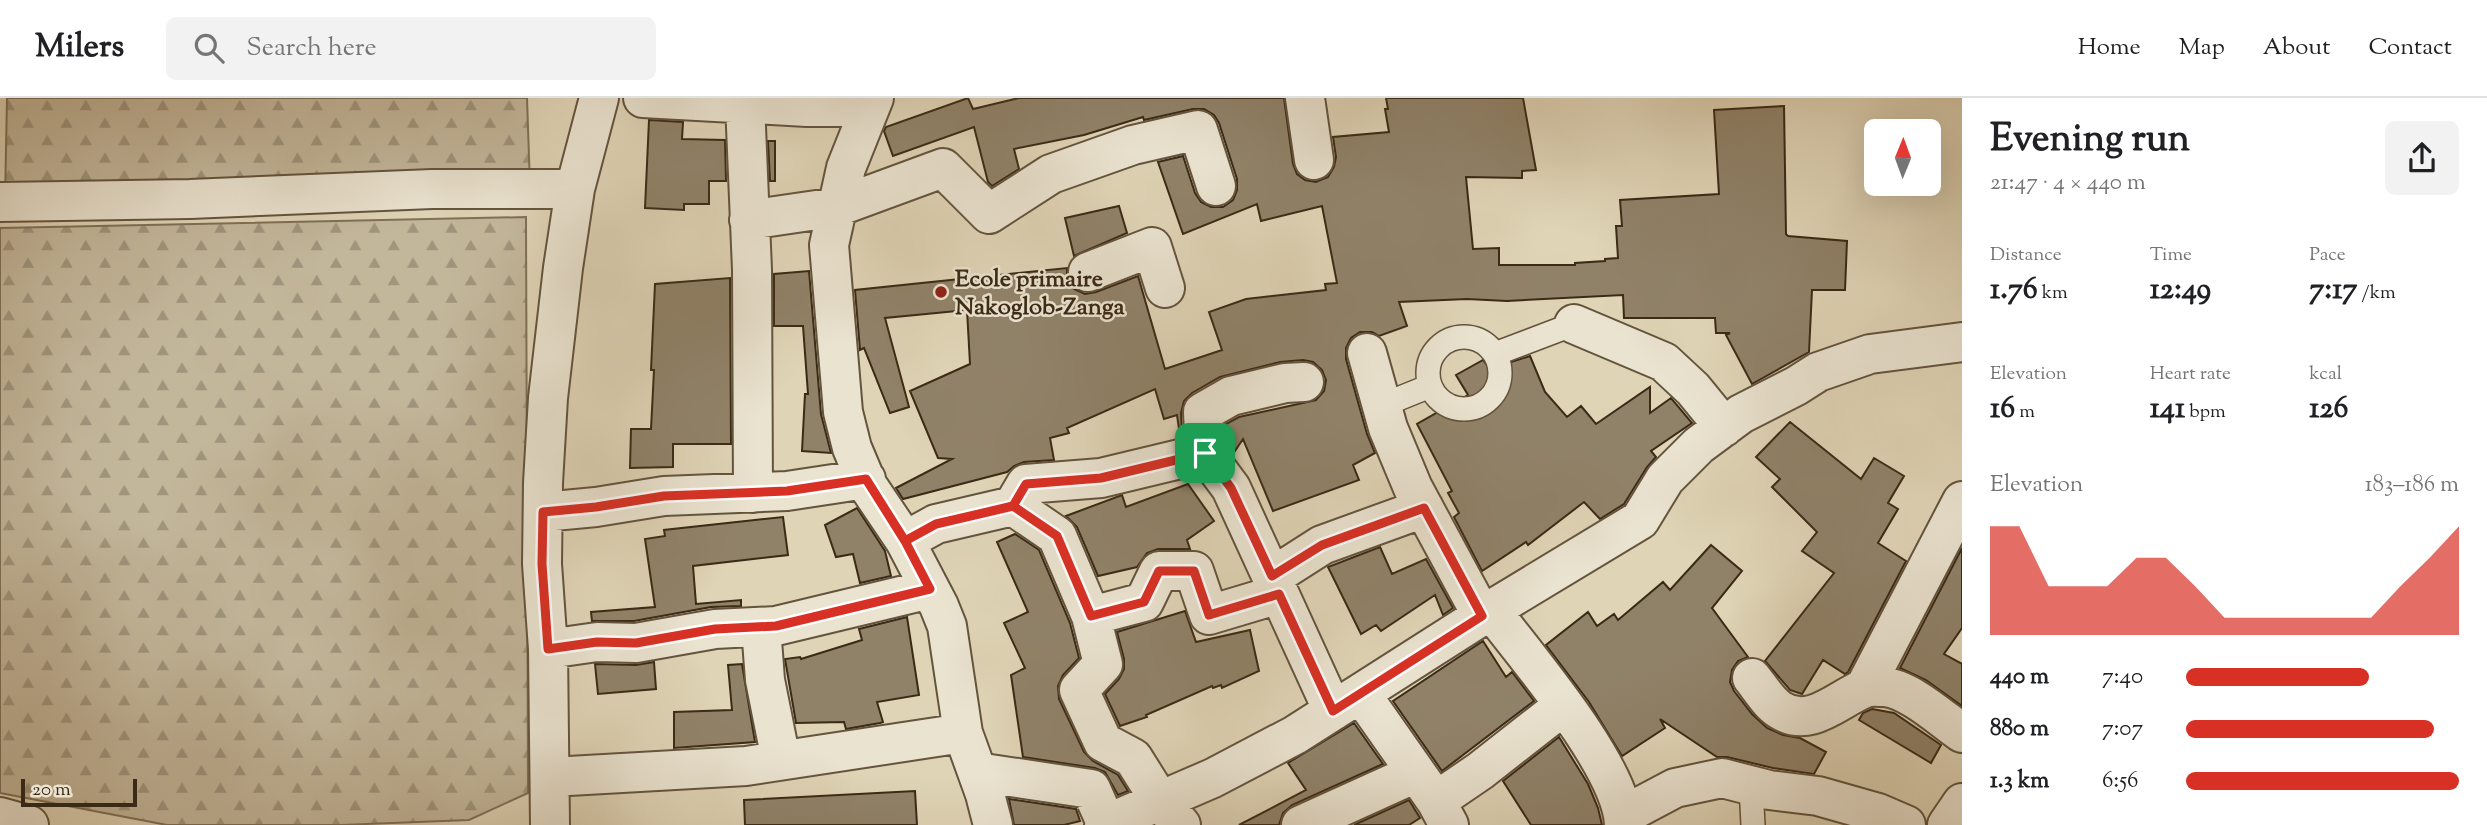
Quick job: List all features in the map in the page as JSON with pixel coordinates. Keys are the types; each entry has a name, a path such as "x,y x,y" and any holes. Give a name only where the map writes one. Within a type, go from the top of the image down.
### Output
{"street":[{"path":"550,825 548,649 542,564 548,398 575,189 599,98"},
{"path":"643,98 872,102 846,168 829,245 843,412 852,449 866,479 905,541 947,626 964,733 993,825"},
{"path":"1306,98 1314,160"},
{"path":"753,493 749,220 755,102"},
{"path":"749,220 837,207 943,168 989,214 1051,174 1133,145 1198,130 1216,186"},
{"path":"0,202 190,199 432,189 575,189"},
{"path":"1088,272 1152,247 1165,288"},
{"path":"1574,324 1664,362 1693,389 1724,427"},
{"path":"977,772 1091,789 1105,824 1170,813 1213,778 1295,735 1640,520 1665,479 1699,445 1741,414 1818,372 1870,354 1959,352"},
{"path":"1367,353 1388,428 1424,508 1487,613 1563,706 1593,749 1620,797 1624,820 1675,788 1722,778 1751,786 1818,796 1835,813 1878,813 1906,825"},
{"path":"1304,382 1285,383 1231,396 1203,412 1205,453 1231,488 1275,585 1347,702 1434,800"},
{"path":"905,541 936,524 1013,506 1026,484 1101,478 1205,453"},
{"path":"543,512 664,496 787,491 866,479"},
{"path":"1752,678 1778,709 1789,715 1804,717 1832,707 1865,687 1962,500"},
{"path":"1013,506 1057,536 1091,616 1103,664 1079,690 1104,742 1133,758 1170,813"},
{"path":"1091,616 1144,602 1159,571 1194,571 1209,615 1275,585 1322,545 1424,508"},
{"path":"548,649 597,642 636,643 715,629 776,626 930,589"},
{"path":"761,627 765,680 781,760"},
{"path":"1865,687 1895,689 1962,733"},
{"path":"1318,821 1434,800 1480,771 1563,706"},
{"path":"551,777 746,766 964,733"},
{"path":"1947,825 1962,803"},
{"path":"0,817 29,825"}],"lane":[{"path":"1495,354 1574,324"},
{"path":"1454,338 1477,339 1495,354 1501,377 1497,389 1480,406 1469,409 1445,404 1430,386 1429,363 1434,352 1454,338"},
{"path":"1383,405 1430,386"},
{"path":"1751,786 1753,825"}],"green space":[{"path":"7,98 527,98 530,186 5,202"},
{"path":"526,217 528,793 469,820 341,825 167,825 0,793 0,228"}],"building":[{"path":"968,98 973,109 1019,98 1284,98 1293,164 1297,174 1305,180 1316,182 1328,177 1334,167 1336,157 1333,137 1389,132 1386,98 1523,98 1536,170 1522,171 1522,178 1466,177 1473,249 1499,248 1499,265 1575,265 1618,258 1616,226 1622,226 1620,200 1719,194 1714,110 1784,106 1786,234 1847,241 1845,290 1812,290 1809,352 1752,384 1726,335 1730,333 1716,333 1715,318 1624,318 1623,295 1507,301 1467,299 1399,302 1407,326 1379,336 1372,332 1360,332 1351,338 1346,348 1346,359 1375,453 1353,465 1359,480 1273,511 1243,439 1233,454 1227,445 1226,424 1239,417 1316,400 1324,391 1326,380 1322,370 1313,362 1280,362 1220,377 1192,393 1184,401 1181,413 1182,436 1177,415 1164,419 1155,389 1067,428 1069,433 1050,438 1054,460 1024,462 1007,472 903,499 896,488 952,459 938,458 910,391 970,364 967,310 885,318 909,407 890,413 864,348 860,350 855,290 1067,268 1067,279 1074,289 1085,294 1138,276 1165,369 1222,350 1209,312 1246,299 1326,290 1325,284 1337,283 1322,206 1261,221 1257,204 1183,234 1158,162 1183,156 1195,193 1201,202 1211,207 1223,207 1233,200 1237,190 1237,179 1219,123 1214,115 1204,109 1144,120 1143,117 1084,135 1014,149 1019,169 992,186 988,182 974,127 893,156 884,131 886,127"},
{"path":"649,120 683,122 682,139 725,140 726,181 709,181 709,204 684,204 684,210 645,208"},
{"path":"768,141 775,141 775,181 770,181"},
{"path":"1119,206 1127,233 1074,256 1065,218"},
{"path":"809,271 821,414 831,453 802,451 805,394 808,394 803,326 774,326 774,274"},
{"path":"730,278 731,444 673,444 673,467 630,468 631,429 651,429 655,284"},
{"path":"1530,356 1545,392 1567,417 1581,406 1596,424 1650,387 1650,413 1671,398 1692,423 1651,451 1656,457 1624,504 1600,519 1584,502 1528,545 1526,542 1482,571 1454,517 1459,513 1448,493 1452,491 1417,424 1468,395 1456,375 1483,360 1493,368"},
{"path":"1790,422 1861,479 1874,458 1904,476 1888,503 1898,509 1878,543 1906,561 1848,672 1845,674 1823,660 1802,694 1790,690 1765,661 1834,573 1802,551 1817,532 1772,487 1780,479 1756,457"},
{"path":"1188,484 1214,521 1187,540 1190,549 1158,549 1147,553 1137,567 1098,576 1077,527 1066,516 1122,495 1126,507"},
{"path":"857,508 885,551 891,576 860,583 853,554 836,557 825,525"},
{"path":"783,517 788,555 693,566 696,604 741,600 741,606 711,607 634,621 592,621 591,612 655,607 645,539 665,536 664,530"},
{"path":"1015,534 1039,550 1070,623 1079,658 1063,675 1058,686 1059,699 1084,752 1093,761 1118,775 1128,791 1118,795 1105,772 1095,768 1023,757 1011,675 1025,668 1004,623 1028,612 997,542"},
{"path":"1711,545 1742,571 1712,608 1748,657 1738,661 1732,670 1730,682 1734,691 1767,728 1800,738 1826,752 1814,774 1717,757 1660,719 1665,728 1622,756 1589,702 1546,645 1588,612 1597,626 1614,614 1618,620 1663,582 1670,590"},
{"path":"1380,547 1392,574 1426,559 1453,608 1443,615 1435,595 1381,631 1376,625 1361,634 1328,567"},
{"path":"1962,548 1962,628 1944,654 1962,664 1962,706 1926,680 1900,668"},
{"path":"1185,611 1196,642 1250,630 1259,671 1222,688 1221,685 1212,686 1146,715 1147,717 1120,726 1105,694 1124,669 1117,632"},
{"path":"907,617 919,695 877,702 883,722 880,723 846,729 844,722 796,723 785,659 801,659 862,640 859,629"},
{"path":"1483,641 1506,677 1512,672 1534,701 1442,771 1393,701"},
{"path":"654,662 656,689 598,694 595,664 636,665"},
{"path":"742,664 755,742 674,748 674,712 732,710 728,665"},
{"path":"1872,709 1894,713 1941,745 1931,763 1859,720 1863,713"},
{"path":"1354,723 1383,764 1292,805 1283,813 1279,825 1239,825 1306,790 1288,763"},
{"path":"1559,737 1588,784 1602,825 1531,825 1503,781"},
{"path":"915,791 917,825 745,825 744,800"},
{"path":"1009,799 1076,809 1080,821 1064,825 1014,825"},
{"path":"1409,800 1420,818 1409,825 1354,825"}],"place":[{"name":"Ecole primaire Nakoglob-Zanga","path":"941,292"}],"route":[{"path":"1205,453 1101,478 1026,484 1013,506 936,524 905,541 866,479 787,491 664,496 543,512 542,564 548,649 597,642 636,643 715,629 776,626 930,589 905,541 936,524 1013,506 1057,536 1091,616 1144,602 1159,571 1194,571 1209,615 1279,594 1333,711 1482,616 1424,508 1322,545 1272,576 1231,488 1205,453"}]}
